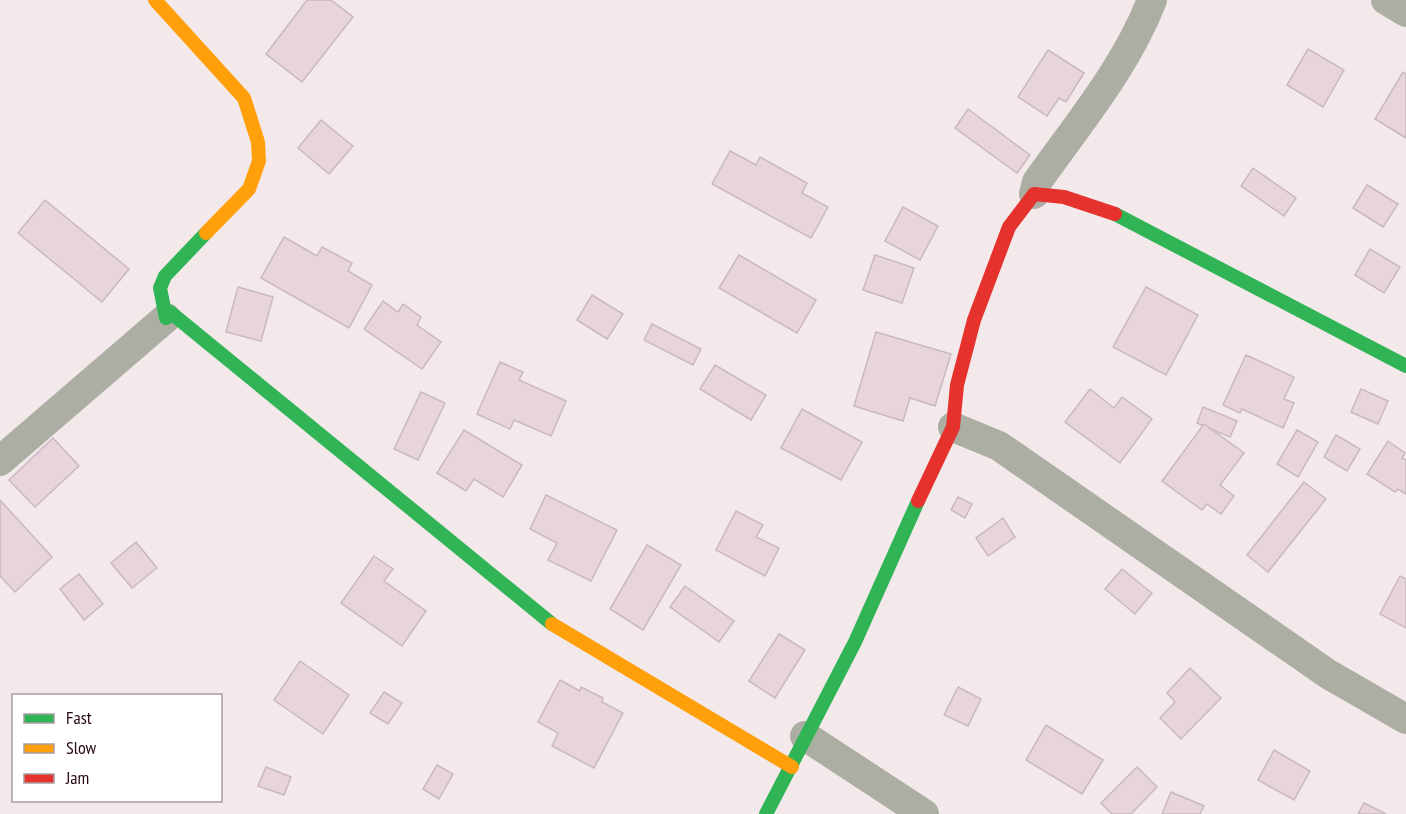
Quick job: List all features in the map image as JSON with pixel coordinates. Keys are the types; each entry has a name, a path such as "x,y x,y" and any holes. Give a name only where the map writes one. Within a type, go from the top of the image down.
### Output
{"street":[{"path":"155,0 244,98 258,142 259,161 249,189 165,276 160,288 166,318"},
{"path":"766,814 855,642 889,561 953,427 957,385 974,320 1009,227 1034,194 1037,182 1119,67 1141,28 1152,0"},
{"path":"1386,0 1406,12"},
{"path":"1034,194 1064,197 1109,211 1406,366"},
{"path":"0,461 166,318 170,312 544,619 792,767"},
{"path":"953,427 999,446 1022,460 1103,520 1328,674 1406,719"},
{"path":"805,736 924,814"}],"building":[{"path":"307,0 331,0 353,17 302,82 266,54"},
{"path":"1308,49 1344,70 1323,107 1287,85"},
{"path":"1048,50 1084,73 1066,102 1059,98 1047,116 1018,97"},
{"path":"1403,72 1406,74 1406,138 1375,119"},
{"path":"968,109 1030,155 1017,173 955,128"},
{"path":"321,120 353,146 329,174 298,148"},
{"path":"730,151 756,165 760,157 807,183 802,193 828,207 811,238 712,184"},
{"path":"1253,168 1296,198 1284,216 1241,186"},
{"path":"1367,185 1398,204 1383,227 1353,208"},
{"path":"45,200 129,269 102,302 18,233"},
{"path":"903,207 938,226 920,260 885,241"},
{"path":"284,237 317,256 322,247 352,263 348,271 372,285 349,328 261,278"},
{"path":"1370,249 1400,267 1384,293 1355,275"},
{"path":"739,255 816,300 797,333 719,288"},
{"path":"875,255 914,268 902,303 863,290"},
{"path":"238,287 273,297 261,341 226,332"},
{"path":"1146,287 1198,315 1166,375 1113,347"},
{"path":"592,295 623,314 607,339 577,320"},
{"path":"383,301 398,312 403,304 421,317 417,325 441,342 422,369 364,329"},
{"path":"652,324 701,349 693,365 644,340"},
{"path":"876,332 951,354 935,406 910,398 903,421 854,406"},
{"path":"1246,355 1294,377 1284,399 1294,403 1283,428 1242,409 1240,413 1223,405"},
{"path":"500,362 523,372 519,380 566,401 551,436 514,420 510,429 477,414"},
{"path":"715,365 766,395 751,420 700,389"},
{"path":"1090,389 1114,408 1122,397 1152,419 1120,463 1065,422"},
{"path":"1361,389 1388,401 1378,424 1351,412"},
{"path":"421,392 445,403 418,460 394,449"},
{"path":"1203,407 1237,421 1230,437 1197,423"},
{"path":"802,409 862,442 841,480 781,448"},
{"path":"1204,424 1244,453 1220,485 1234,496 1221,514 1207,504 1202,510 1162,481"},
{"path":"464,430 522,465 503,497 474,479 466,491 437,473"},
{"path":"1297,430 1318,442 1298,477 1277,464"},
{"path":"1336,435 1360,449 1347,471 1324,457"},
{"path":"53,438 79,466 35,507 9,480"},
{"path":"1388,441 1405,453 1402,458 1406,460 1406,494 1398,489 1395,492 1367,474"},
{"path":"1304,482 1326,499 1268,572 1247,555"},
{"path":"546,495 617,530 591,581 548,560 557,543 530,529"},
{"path":"958,497 972,504 965,518 951,510"},
{"path":"0,500 52,557 15,592 0,576"},
{"path":"736,511 763,525 756,537 779,548 765,576 716,550"},
{"path":"1003,518 1015,537 988,556 976,538"},
{"path":"136,542 157,568 132,588 111,563"},
{"path":"647,545 681,565 643,630 610,609"},
{"path":"374,556 393,569 384,581 426,611 402,646 341,603"},
{"path":"1122,569 1152,593 1135,614 1105,589"},
{"path":"79,574 103,604 84,620 60,589"},
{"path":"1400,576 1406,579 1406,628 1380,614"},
{"path":"685,586 734,621 719,642 670,607"},
{"path":"779,634 805,650 775,698 749,681"},
{"path":"300,661 349,695 323,734 274,700"},
{"path":"1190,668 1221,698 1181,739 1160,718 1175,702 1167,693"},
{"path":"560,680 580,691 581,687 603,698 602,702 623,713 594,768 552,746 558,733 538,722"},
{"path":"958,687 981,699 968,726 944,715"},
{"path":"384,692 402,703 388,724 370,713"},
{"path":"1046,725 1103,760 1082,794 1026,760"},
{"path":"1274,750 1310,771 1294,800 1258,780"},
{"path":"437,765 453,774 439,799 423,789"},
{"path":"266,767 291,777 284,795 258,786"},
{"path":"1137,767 1157,787 1131,814 1112,814 1101,803"},
{"path":"1171,792 1204,806 1200,814 1162,814"},
{"path":"1364,803 1386,814 1358,814"}],"traffic: fast":[{"path":"1115,214 1406,366"},
{"path":"206,233 165,276 160,288 166,318 170,312 552,624"},
{"path":"766,814 855,642 918,501"}],"traffic: slow":[{"path":"155,0 244,98 258,142 259,161 249,189 206,233"},
{"path":"552,624 792,767"}],"traffic: jam":[{"path":"918,501 953,427 957,385 974,320 1009,227 1034,194 1064,197 1115,214"}]}
